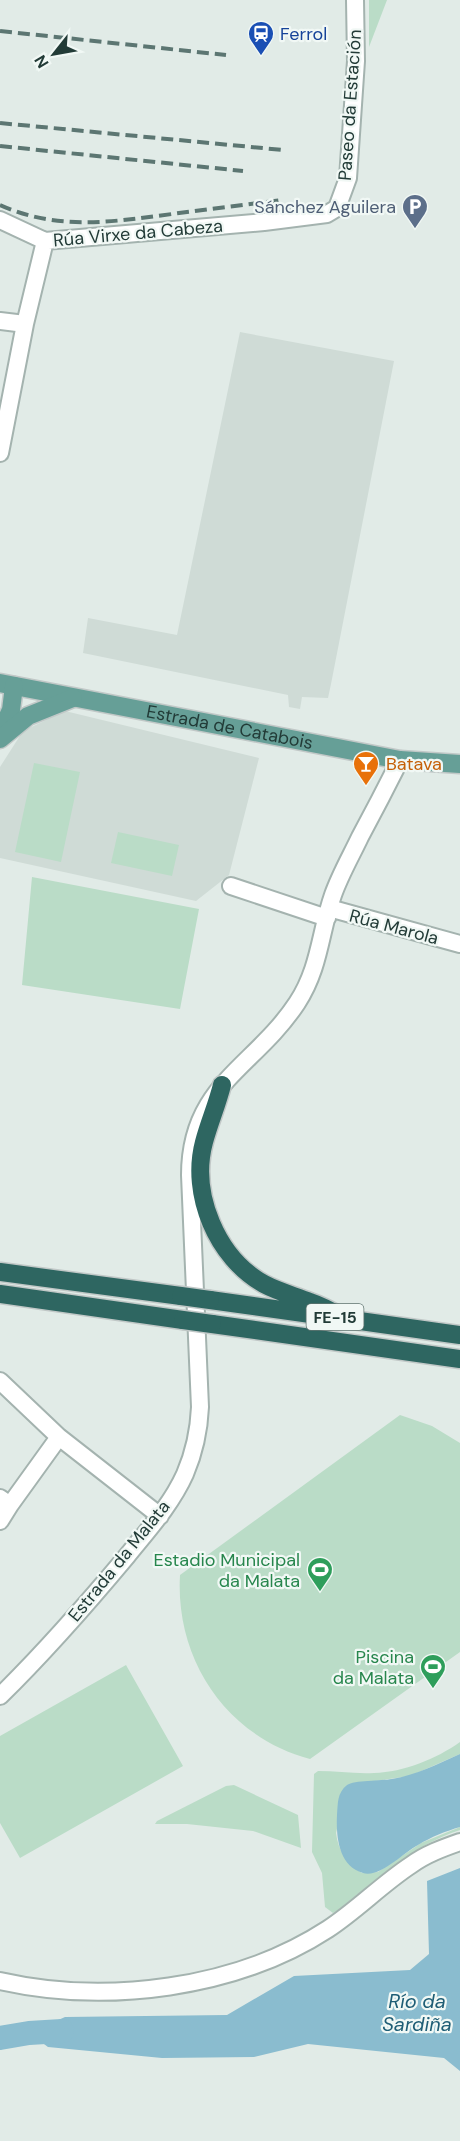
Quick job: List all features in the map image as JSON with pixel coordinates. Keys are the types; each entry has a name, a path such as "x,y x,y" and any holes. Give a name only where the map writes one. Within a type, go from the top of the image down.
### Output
{"highway":[{"path":"222,1085 204,1143 201,1187 207,1209 223,1246 236,1263 253,1277 281,1293 311,1302 344,1318"},
{"name":"FE-15","path":"0,1272 460,1335"},
{"name":"FE-15","path":"0,1294 460,1359"}],"main road":[{"name":"Estrada de Catabois","path":"7,685 400,760 460,764"},
{"path":"0,734 11,710 7,685"},
{"path":"28,716 35,700 34,690"},
{"path":"0,739 28,716 75,698"}],"street":[{"name":"Paseo da Estación","path":"338,208 348,178 356,61 355,0"},
{"name":"Rúa Virxe da Cabeza","path":"0,453 2,431 45,241 264,222 327,214 338,208"},
{"path":"0,220 45,241"},
{"path":"0,321 25,324"},
{"name":"Estrada da Malata","path":"0,1696 49,1646 160,1516 184,1476 196,1441 199,1423 200,1374 190,1154 195,1129 222,1085 263,1044 297,1002 315,967 328,913 340,877 400,760"},
{"name":"Rúa Marola","path":"231,886 328,913 460,944"},
{"path":"0,1381 59,1437 160,1516"},
{"path":"0,1521 5,1502 59,1437"},
{"path":"0,1982 49,1990 115,1992 167,1987 236,1971 275,1956 321,1934 410,1865 433,1852 460,1842"}],"shaded area":[{"path":"240,332 394,361 328,698 302,697 300,709 289,707 288,695 83,653 88,618 177,635"},
{"path":"65,711 259,758 229,875 196,901 0,858 0,767 23,731"}],"green space":[{"path":"369,0 387,0 369,47"},
{"path":"34,763 80,772 61,862 15,852"},
{"path":"118,832 179,845 172,876 111,863"},
{"path":"32,877 199,909 180,1009 22,985"},
{"name":"Estadio Municipal da Malata","path":"400,1415 432,1426 460,1443 460,1652 310,1759 280,1748 254,1733 231,1714 212,1691 197,1665 187,1637 181,1606 180,1575"},
{"path":"126,1665 183,1766 20,1858 0,1823 0,1736"},
{"path":"460,1742 460,1754 410,1776 347,1785 336,1833 344,1856 362,1873 378,1872 421,1843 460,1827 460,1830 411,1854 333,1913 325,1907 322,1873 312,1852 314,1774 318,1771 367,1773 397,1770 430,1759"},
{"path":"234,1785 298,1815 301,1848 253,1831 187,1824 155,1824 226,1786"}],"water":[{"path":"460,1754 460,1827 423,1842 377,1872 363,1873 348,1864 340,1849 337,1832 338,1802 347,1785 410,1775"},
{"name":"Río da Sardiña","path":"460,1868 460,2071 444,2058 308,2044 254,2057 162,2058 48,2047 29,2033 65,2017 227,2015 294,1976 410,1970 429,1954 427,1881"}],"waterway":[{"name":"Río da Sardiña","path":"0,2038 62,2031"}],"railway":[{"path":"0,31 226,55"},
{"path":"0,123 283,150"},
{"path":"0,146 243,171"},
{"path":"0,205 43,218 106,222 281,200"}],"place":[{"name":"Ferrol","path":"261,57"},
{"name":"Sánchez Aguilera","path":"415,230"},
{"name":"Batava","path":"366,787"},
{"name":"Estadio Municipal da Malata","path":"320,1593"},
{"name":"Piscina da Malata","path":"433,1690"}]}
